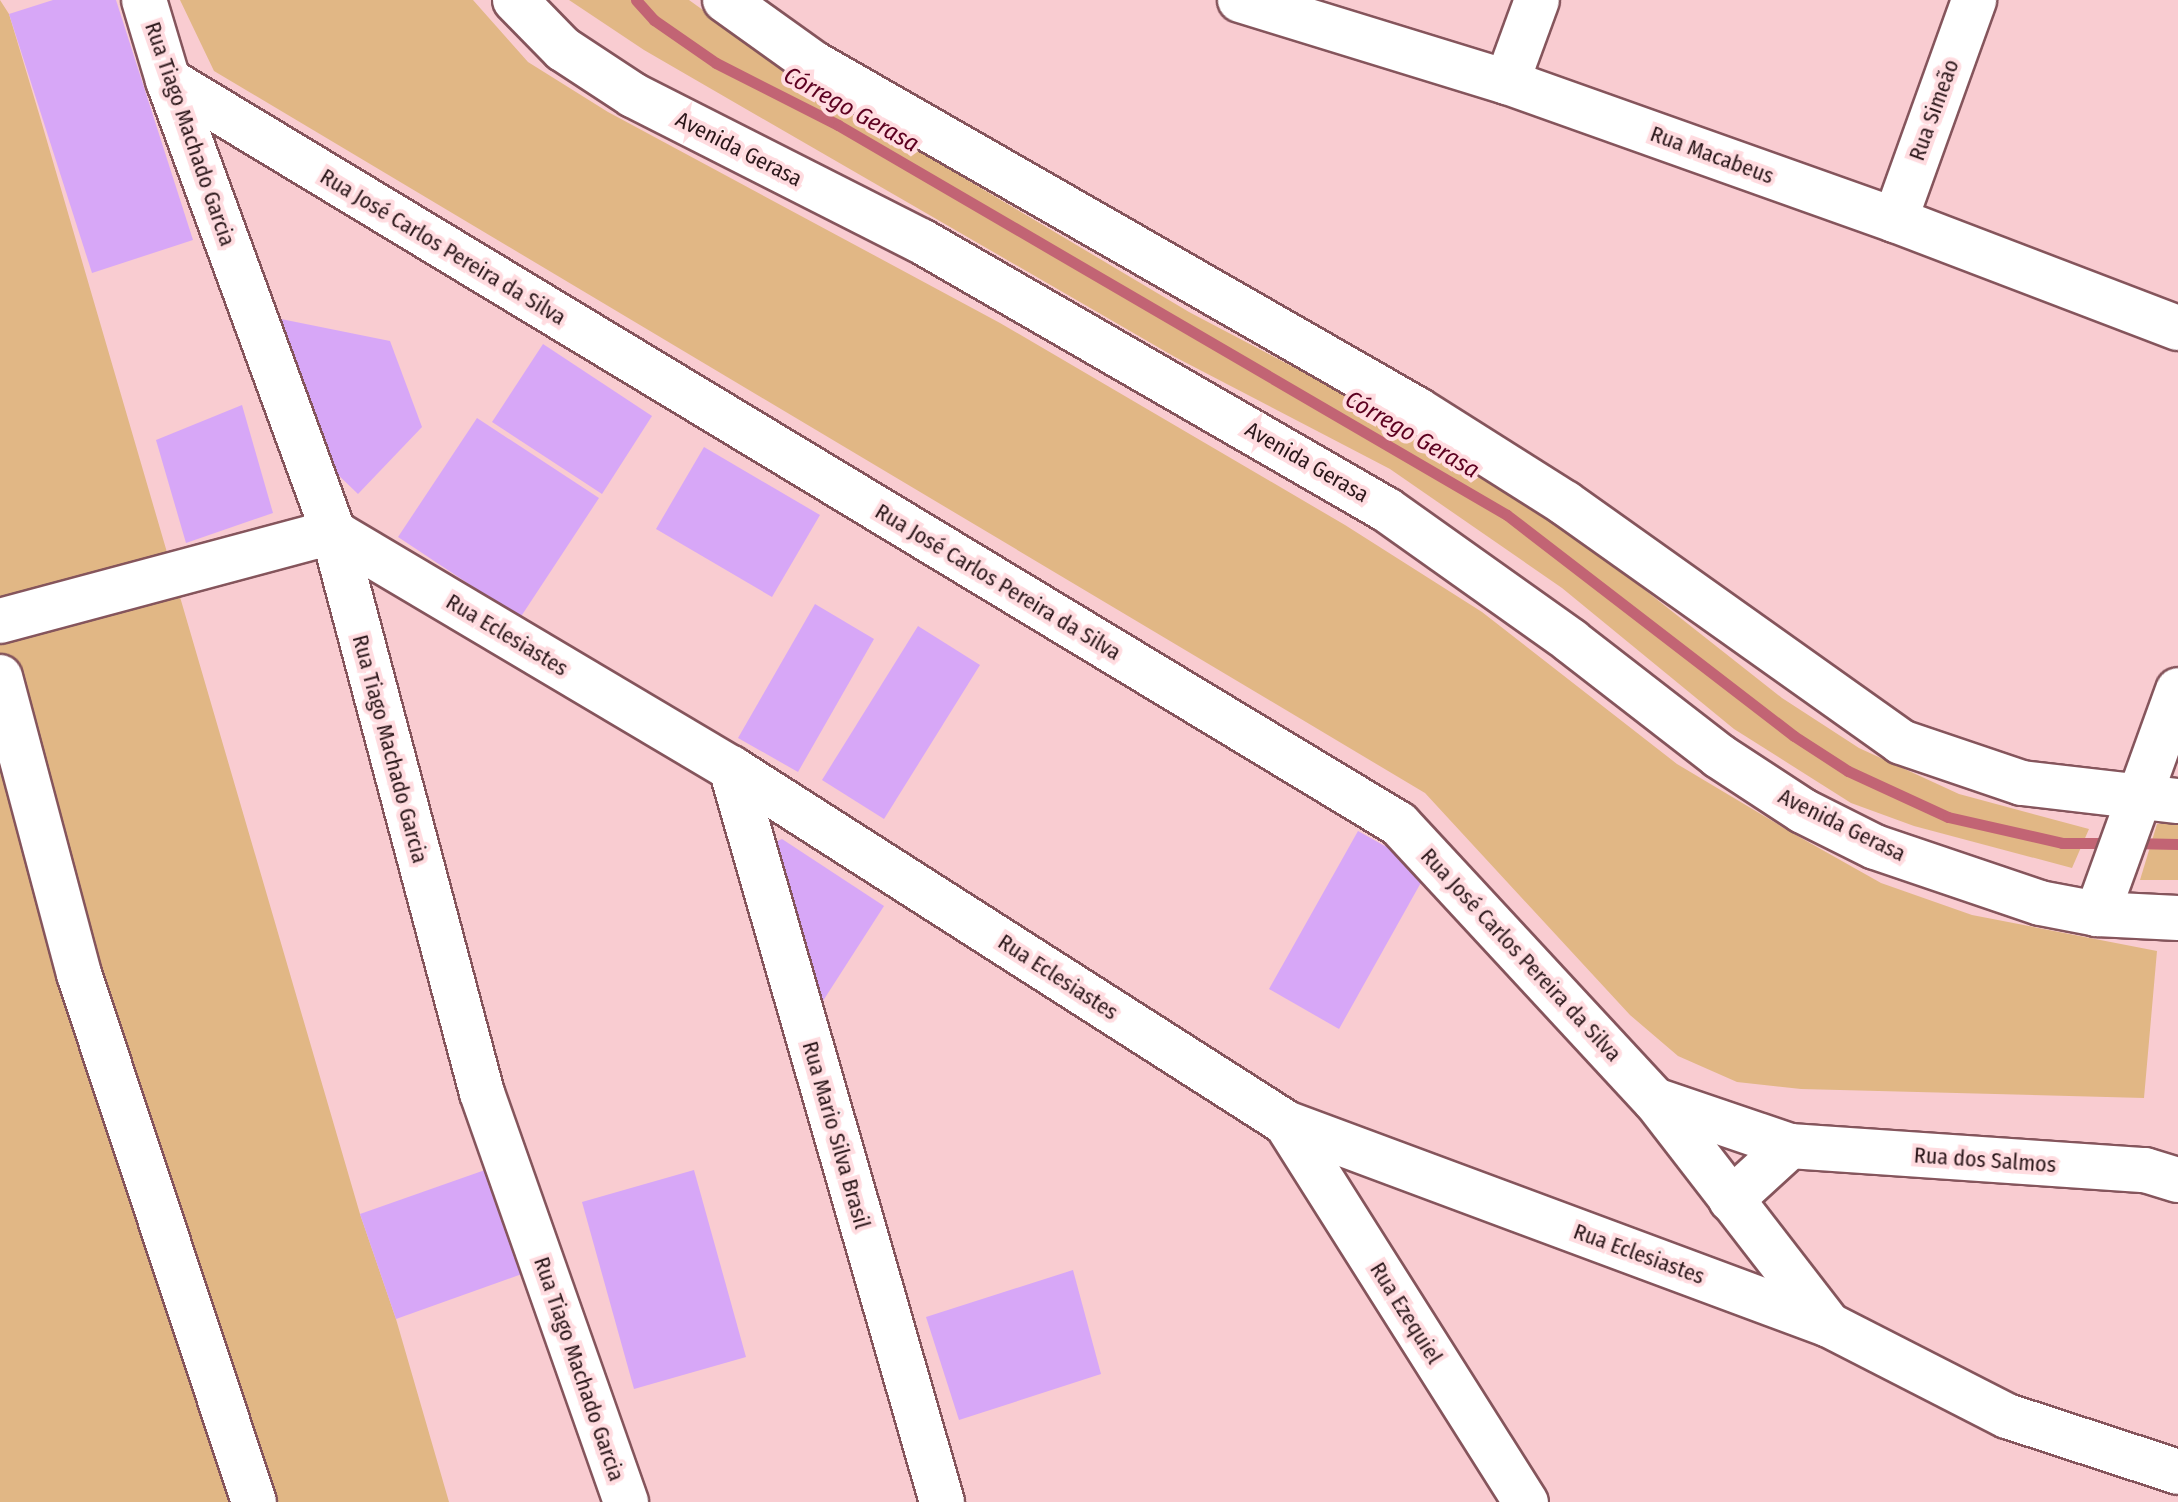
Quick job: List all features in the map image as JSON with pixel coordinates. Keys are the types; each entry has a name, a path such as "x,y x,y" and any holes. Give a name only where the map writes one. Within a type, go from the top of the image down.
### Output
{"street":[{"name":"Rua Tiago Machado Garcia","path":"144,0 168,80 333,532 482,1093 626,1502"},
{"name":"Avenida Gerasa","path":"515,0 563,49 633,95 921,241 1387,510 1571,641 1719,756 1803,811 1875,847 2040,903 2103,894 2178,918"},
{"path":"725,0 813,63 1418,410 1552,495 1901,742 2022,783 2148,808"},
{"name":"Rua Macabeus","path":"1240,0 1507,82 1895,220 2178,328"},
{"path":"1507,82 1537,0"},
{"name":"Rua Simeão","path":"1895,220 1974,0"},
{"name":"Rua José Carlos Pereira da Silva","path":"168,80 1399,824 1655,1100 1731,1200"},
{"path":"0,621 333,532"},
{"name":"Rua Eclesiastes","path":"333,532 731,768 1286,1123 1829,1325 2007,1416 2178,1472"},
{"path":"0,677 79,974 254,1502"},
{"path":"2103,894 2148,808 2178,690"},
{"name":"Rua Mario Silva Brasil","path":"731,768 942,1502"},
{"name":"Rua dos Salmos","path":"1655,1100 1790,1146 2145,1170 2178,1180"},
{"name":"Rua Ezequiel","path":"1286,1123 1526,1502"},
{"path":"1731,1200 1790,1146"},
{"name":"Rua Eclesiastes","path":"1731,1200 1829,1325"}],"shaded area":[{"path":"0,0 9,14 40,117 360,1214 396,1319 449,1502 0,1502"},
{"path":"180,0 473,0 528,62 608,112 1000,323 1345,525 1482,612 1677,764 1794,834 1881,883 1972,915 2157,951 2144,1098 1801,1089 1737,1082 1678,1056 1630,1015 1425,793 214,71"},
{"path":"569,0 689,0 796,77 964,178 1189,312 1392,419 1481,472 1593,549 1782,698 1859,748 1959,794 2089,829 2072,868 1914,826 1851,803 1734,729 1562,588 1390,469 1175,357 644,50"},
{"path":"2178,823 2178,880 2140,880 2157,824"}],"building":[{"path":"53,0 116,0 193,240 92,273 9,14"},
{"path":"281,319 390,341 422,427 358,494 331,468"},
{"path":"543,344 652,416 602,494 492,422"},
{"path":"242,405 273,513 186,543 156,440"},
{"path":"477,418 599,498 520,618 398,537"},
{"path":"704,447 820,515 772,597 656,529"},
{"path":"815,604 874,639 798,772 738,738"},
{"path":"918,626 980,665 884,819 822,780"},
{"path":"1358,831 1428,870 1339,1029 1269,989"},
{"path":"782,839 884,906 821,1004 763,847"},
{"path":"485,1170 522,1274 396,1319 360,1214"},
{"path":"694,1170 746,1357 634,1389 582,1202"},
{"path":"1073,1270 1101,1374 959,1420 926,1317"}],"waterway":[{"name":"Córrego Gerasa","path":"636,0 654,20 716,63 838,125 1507,515 1794,736 1848,771 1948,817 2062,843 2113,843"},
{"name":"Córrego Gerasa","path":"2131,843 2178,844"}]}
